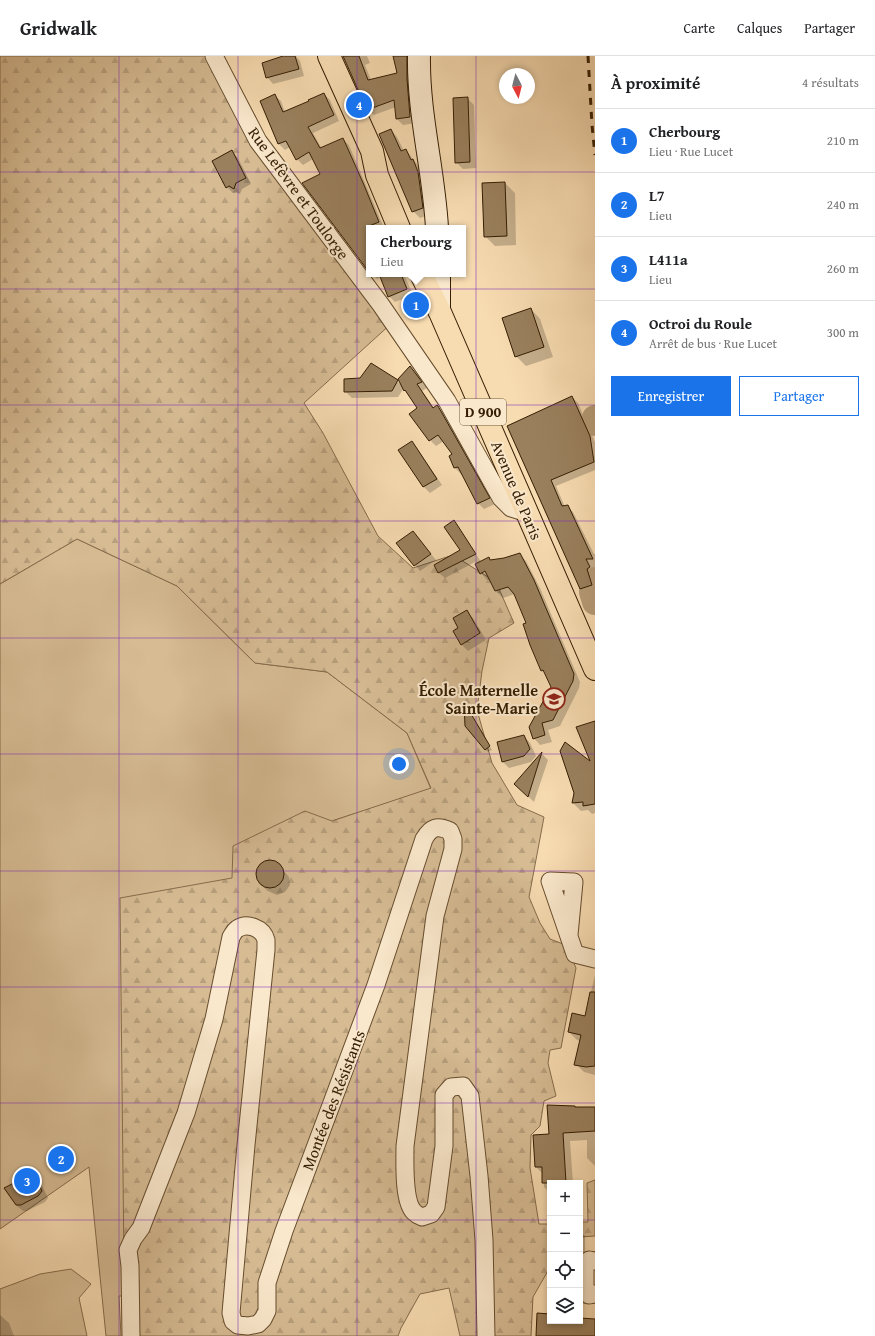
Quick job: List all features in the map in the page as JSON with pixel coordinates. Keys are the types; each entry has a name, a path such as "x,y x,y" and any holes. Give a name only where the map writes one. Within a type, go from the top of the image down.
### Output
{"main road":[{"path":"316,56 359,152 377,175"},
{"path":"329,56 372,152 377,175 398,225"},
{"path":"419,56 419,81 436,200 437,225"},
{"name":"Avenue de Paris","path":"422,277 439,310 595,669"},
{"name":"D 900","path":"439,277 439,310"}],"street":[{"name":"Rue Lefèvre et Toulorge","path":"214,56 258,141 381,305 447,401 501,498 511,508 527,513"},
{"name":"Montée des Résistants","path":"131,1336 130,1266 128,1250 133,1239 141,1228 186,1113 214,1019 231,937 235,930 245,925 254,927 261,931 266,939 246,1145 232,1313 233,1321 238,1325 248,1326 258,1324 263,1319 266,1311 267,1284 284,1231 376,985 424,839 429,831 435,828 442,828 450,831 453,839 453,849 435,916 405,1146 405,1182 410,1208 414,1213 422,1217 431,1214 436,1207 444,1146 444,1095 451,1087 463,1086 470,1096 479,1176 484,1240 486,1336"},
{"path":"569,934 575,954 595,959"},
{"path":"595,1260 589,1260 585,1264 585,1290 589,1294 595,1294"}],"green space":[{"path":"0,56 214,56 258,141 393,322 304,403 323,433 378,536 413,568 453,555 496,582 514,623 489,638 482,671 477,710 492,763 517,805 544,817 529,897 540,923 550,939 566,945 576,968 561,1048 550,1050 548,1063 556,1096 544,1101 540,1126 531,1135 530,1168 539,1224 547,1224 547,1272 533,1297 531,1336 460,1336 449,1288 420,1294 398,1336 127,1336 124,1265 120,898 232,878 233,846 305,811 332,821 431,788 407,733 327,672 255,663 177,586 77,539 0,584"},
{"path":"77,539 177,586 255,663 327,672 407,733 431,789 332,821 126,1296 119,1296 121,1336 106,1336 89,1167 0,1229 0,584"},
{"path":"595,1180 595,1236 583,1237 583,1222 588,1222 587,1183"},
{"path":"71,1269 91,1284 79,1298 87,1336 0,1336 0,1289 40,1274"}],"building":[{"path":"283,56 295,56 299,69 266,78 262,63"},
{"path":"343,56 359,56 368,80 397,73 393,56 407,56 410,117 396,119 394,100 367,110"},
{"path":"324,93 334,115 308,127 320,148 343,138 379,222 372,225 366,225 366,268 302,183 320,174 309,152 296,160 286,141 278,144 260,101 275,94 283,112 309,101 308,100"},
{"path":"468,97 470,162 455,163 453,98"},
{"path":"391,129 401,151 406,149 411,160 413,159 418,172 423,208 412,212 379,134"},
{"path":"232,150 246,178 236,183 234,189 229,186 226,188 212,161"},
{"path":"505,182 507,236 484,237 482,183"},
{"path":"380,277 402,277 407,289 388,297"},
{"path":"531,308 544,347 515,357 502,318"},
{"path":"371,363 398,380 392,391 344,392 344,379 360,378"},
{"path":"410,366 422,382 417,384 433,408 437,405 438,406 490,498 477,504 458,467 454,468 449,456 452,454 438,435 429,441 409,414 417,408 405,390 404,391 398,379"},
{"path":"572,396 590,436 594,462 551,480 562,506 568,505 593,559 586,559 590,567 587,569 592,585 580,589 507,426"},
{"path":"412,441 437,479 423,487 398,450"},
{"path":"454,520 476,554 438,573 434,565 460,550 444,527"},
{"path":"413,531 431,554 414,566 396,543"},
{"path":"520,553 534,580 574,674 573,681 553,720 542,723 545,735 533,739 529,727 551,687 543,670 541,671 530,645 523,624 526,623 514,594 508,587 495,591 485,571 480,574 475,564 489,557 490,560 504,558"},
{"path":"467,610 480,633 461,645 453,631 458,628 453,618"},
{"path":"464,702 490,746 485,750 465,726"},
{"path":"595,721 595,804 583,806 583,802 572,803 574,793 560,751 565,742 590,761 576,727"},
{"path":"524,735 530,749 524,756 502,762 497,742"},
{"path":"542,752 533,781 528,797 514,784"},
{"path":"270,860 280,864 284,874 280,884 270,888 260,884 256,874 260,864"},
{"path":"590,992 595,992 595,1066 586,1067 574,1065 581,1035 568,1032 572,1013 585,1016"},
{"path":"547,1105 595,1107 595,1131 563,1133 566,1180 547,1180 547,1183 542,1183 542,1167 535,1167 533,1135 549,1134"},
{"path":"34,1173 42,1191 38,1196 21,1205 16,1205 4,1188"},
{"path":"537,1313 547,1314 547,1324 583,1324 583,1318 595,1319 595,1336 536,1336"}],"waterway":[{"path":"595,418 595,423"},
{"path":"595,580 592,592 595,602"}],"railway":[{"path":"588,56 595,155"}],"place":[{"name":"Octroi du Roule","path":"359,105"},
{"name":"Cherbourg","path":"416,305"},
{"name":"École Maternelle Sainte-Marie","path":"554,699"},
{"name":"L7","path":"61,1159"},
{"name":"L411a","path":"27,1181"}]}
